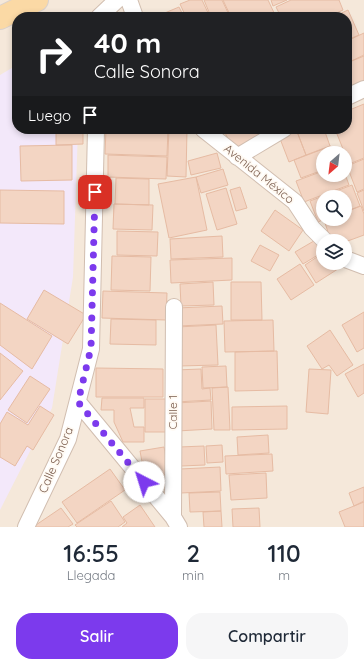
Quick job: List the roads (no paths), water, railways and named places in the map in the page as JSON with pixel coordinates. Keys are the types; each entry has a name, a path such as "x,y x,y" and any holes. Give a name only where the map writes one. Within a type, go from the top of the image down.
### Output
{"main road":[{"path":"12,12 37,0"},
{"path":"0,18 12,12"}],"street":[{"path":"104,12 117,0"},
{"path":"129,0 133,12"},
{"path":"352,94 364,89"},
{"name":"Calle Sonora","path":"26,527 68,439 91,348 96,134"},
{"name":"Avenida México","path":"209,134 295,202 312,228 318,234"},
{"path":"237,157 276,134"},
{"path":"352,261 364,266"},
{"name":"Calle 1","path":"174,308 176,522"},
{"path":"78,402 176,522"}]}
